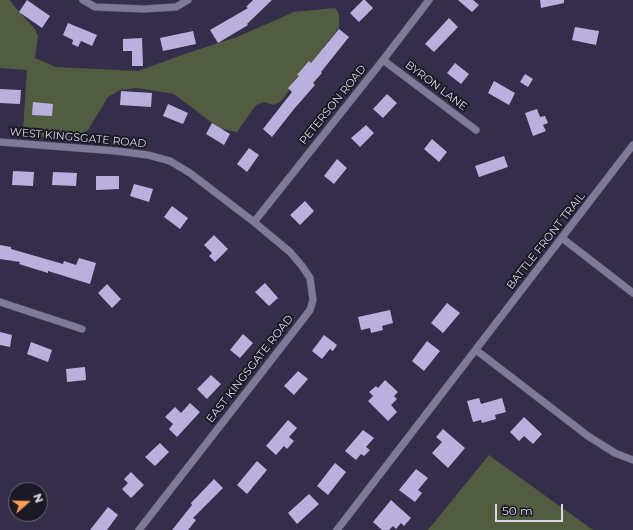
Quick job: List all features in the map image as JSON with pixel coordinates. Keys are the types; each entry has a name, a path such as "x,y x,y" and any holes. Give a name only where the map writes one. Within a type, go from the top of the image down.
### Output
{"street":[{"path":"83,0 95,7 143,9 176,7 188,0"},
{"name":"PETERSON ROAD","path":"254,222 429,0"},
{"name":"BYRON LANE","path":"383,60 476,130"},
{"name":"WEST KINGSGATE ROAD","path":"0,142 148,155 170,162 190,173 254,222"},
{"name":"BATTLE FRONT TRAIL","path":"337,530 633,145"},
{"name":"EAST KINGSGATE ROAD","path":"139,530 310,310 313,300 310,278 290,252 254,222"},
{"path":"562,238 633,293"},
{"path":"0,302 82,329"},
{"path":"476,350 588,436 615,453 633,460"}],"green space":[{"path":"0,0 10,0 35,29 38,36 35,58 56,67 138,71 237,37 294,12 335,8 339,14 339,28 280,102 273,105 264,102 256,105 237,132 219,128 174,94 137,88 120,90 108,97 88,130 74,137 42,137 23,131 27,70 0,68"},
{"path":"489,455 497,461 593,530 428,530"}],"building":[{"path":"27,0 50,16 42,28 19,12"},
{"path":"253,0 272,0 247,24 248,25 218,43 210,30 248,8 246,7"},
{"path":"363,0 365,0 373,8 359,22 350,13"},
{"path":"458,0 473,0 479,5 472,12"},
{"path":"540,0 564,0 564,3 541,8"},
{"path":"449,18 458,27 434,52 425,44"},
{"path":"68,23 97,35 92,46 81,41 78,47 72,44 73,40 63,35"},
{"path":"575,27 599,31 596,45 572,40"},
{"path":"339,29 349,37 313,83 315,85 272,137 263,129 292,92 288,88 299,76 297,75 309,61 311,63"},
{"path":"193,31 196,44 163,51 160,38"},
{"path":"142,38 143,66 132,66 132,51 123,51 123,39"},
{"path":"455,63 469,74 461,84 447,73"},
{"path":"525,74 533,79 528,87 520,82"},
{"path":"494,81 515,93 509,105 488,93"},
{"path":"0,89 21,90 20,104 0,103"},
{"path":"121,91 152,93 151,107 120,105"},
{"path":"387,94 397,103 383,118 373,109"},
{"path":"33,102 53,104 52,116 32,115"},
{"path":"168,104 188,113 183,124 163,116"},
{"path":"537,109 540,117 545,116 548,123 543,125 546,131 533,136 525,113"},
{"path":"212,123 230,134 224,145 206,134"},
{"path":"366,125 374,133 360,147 351,138"},
{"path":"432,139 447,152 439,162 424,149"},
{"path":"249,148 259,155 247,172 237,164"},
{"path":"504,156 508,167 479,177 475,166"},
{"path":"337,159 347,168 334,184 324,176"},
{"path":"13,171 34,172 33,186 12,185"},
{"path":"53,172 77,173 76,186 52,185"},
{"path":"96,176 119,176 119,189 96,190"},
{"path":"134,184 153,189 149,202 130,196"},
{"path":"305,201 314,211 300,225 290,215"},
{"path":"172,206 188,218 180,229 164,217"},
{"path":"214,235 228,249 215,262 209,256 212,253 204,245"},
{"path":"0,245 11,247 11,249 63,264 64,261 76,265 79,258 96,263 90,284 19,264 20,262 0,259"},
{"path":"265,283 278,298 269,306 255,292"},
{"path":"107,284 121,299 112,308 98,293"},
{"path":"447,303 460,313 443,333 431,323"},
{"path":"390,310 393,323 382,326 383,330 371,333 370,328 361,330 358,317"},
{"path":"0,332 12,335 10,347 0,345"},
{"path":"243,334 253,343 240,358 230,350"},
{"path":"324,335 337,345 333,351 330,349 322,359 312,351"},
{"path":"427,341 440,351 424,371 412,361"},
{"path":"31,342 52,350 48,362 27,354"},
{"path":"85,367 86,380 67,382 66,369"},
{"path":"298,371 308,379 294,395 284,386"},
{"path":"211,375 221,384 207,399 197,389"},
{"path":"385,380 398,392 394,396 397,399 391,405 397,412 388,421 368,401 373,396 369,392 376,386 378,388"},
{"path":"479,398 481,404 502,398 506,412 495,415 496,419 482,423 481,420 473,422 467,401"},
{"path":"190,403 200,412 177,437 169,429 173,424 165,417 175,407 181,413"},
{"path":"524,417 542,434 533,444 524,436 519,441 510,432"},
{"path":"288,420 297,428 289,437 294,441 287,449 284,446 276,455 266,446"},
{"path":"443,429 465,448 448,468 432,453 442,442 436,437"},
{"path":"363,430 374,438 366,447 370,450 364,456 361,454 356,460 345,451"},
{"path":"160,443 169,452 155,466 145,457"},
{"path":"257,461 267,470 247,494 237,485"},
{"path":"335,463 346,472 328,495 317,486"},
{"path":"416,469 428,478 418,490 422,493 415,502 399,490"},
{"path":"131,472 144,485 131,498 122,489 128,483 124,479"},
{"path":"214,479 223,488 193,518 196,520 188,530 172,530 192,505 191,503"},
{"path":"309,494 319,504 297,524 288,513"},
{"path":"391,500 411,518 404,526 401,523 396,529 393,526 389,530 382,530 373,522"},
{"path":"108,507 118,515 107,530 90,530"}]}
